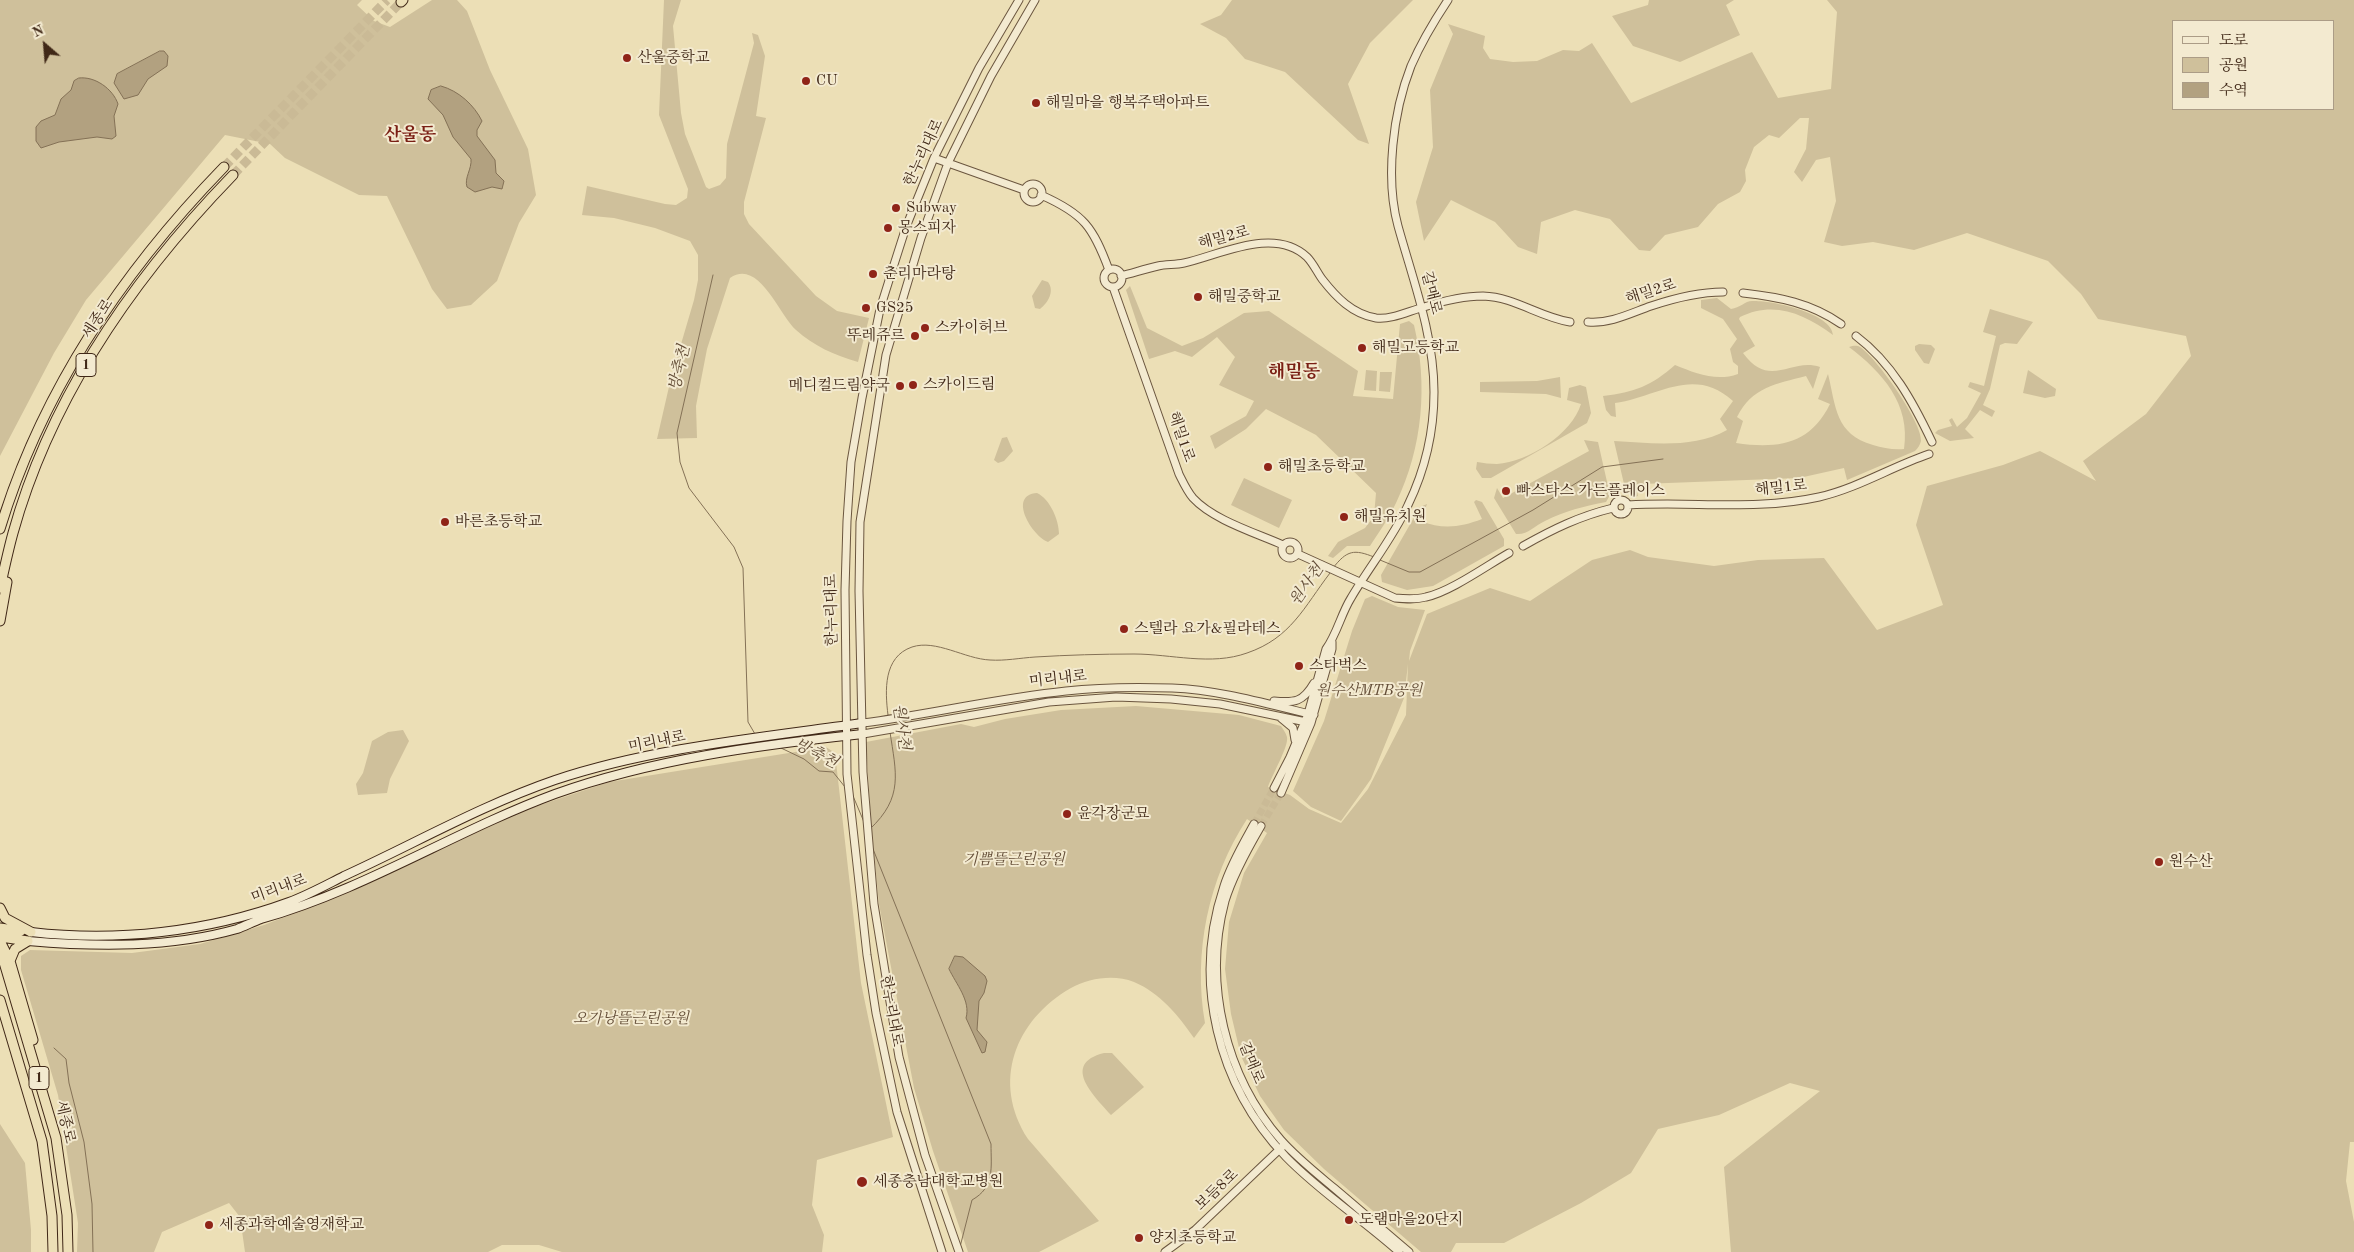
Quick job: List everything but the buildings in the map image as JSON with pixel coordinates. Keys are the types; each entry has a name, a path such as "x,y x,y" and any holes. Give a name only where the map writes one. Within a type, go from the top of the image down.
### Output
{"highway":[{"name":"세종로","path":"0,529 41,423 94,327 125,281 157,240 224,167"},
{"name":"세종로","path":"0,588 13,533 30,481 69,396 106,331 165,248 233,175"},
{"path":"0,518 19,476"},
{"path":"0,621 14,544 30,481"},
{"path":"0,908 6,918 30,937"},
{"path":"0,928 30,937"},
{"path":"30,937 0,939 10,962 54,1117 58,1134 63,1184"},
{"path":"10,962 15,949 30,937"},
{"name":"세종로","path":"0,949 53,1128 67,1215 68,1252"},
{"name":"세종로","path":"0,1000 39,1132 48,1181 53,1252"},
{"path":"0,1019 27,1103 48,1181"}],"main road":[{"name":"미리내로","path":"30,937 152,934 201,926 263,910 307,894 494,805 554,781 642,758 741,740 863,723"},
{"name":"미리내로","path":"30,937 134,944 203,937 236,929 300,908 500,816 566,790 652,767 753,748 863,734"}],"street":[{"name":"한누리대로","path":"942,1252 897,1112 871,981 854,847 847,774 848,725 845,590 851,462 880,309 906,228 934,158 980,68 1019,0"},
{"name":"한누리대로","path":"959,1252 925,1155 899,1057 874,904 862,772 863,723 859,591 860,522 886,355 897,314 948,163 991,76 1036,0"},
{"name":"갈매로","path":"1274,788 1310,718 1324,655 1332,642 1341,616 1408,506 1426,454 1433,408 1432,365 1422,307 1398,224 1392,161 1400,103 1412,66 1429,30 1448,0"},
{"path":"934,158 1024,190"},
{"path":"1030,184 1036,184 1041,190 1041,195 1036,201 1029,201 1025,197 1024,190 1030,184"},
{"path":"1041,195 1070,210 1084,221 1099,242 1109,270"},
{"name":"해밀2로","path":"1121,276 1156,266 1185,263 1262,242 1280,245 1301,252 1312,262 1339,299 1359,312 1378,318 1460,298 1500,298 1552,318 1570,322"},
{"path":"1109,270 1116,270 1121,276 1120,282 1113,287 1104,281 1104,275 1109,270"},
{"name":"해밀1로","path":"1113,287 1179,474 1192,497 1202,506 1234,525 1283,545"},
{"name":"해밀2로","path":"1588,322 1606,322 1683,296 1704,292 1723,292"},
{"path":"1743,293 1802,303 1826,313 1841,324"},
{"path":"1856,336 1871,348 1902,386 1932,442"},
{"name":"해밀1로","path":"1523,546 1574,519 1613,508 1615,512 1621,515 1627,512 1628,505 1656,503 1765,505 1795,502 1846,490 1929,454"},
{"path":"1294,542 1298,546 1298,554 1294,558 1285,557 1282,552 1283,545 1294,542"},
{"path":"1298,554 1395,598 1412,600 1428,597 1509,553"},
{"name":"갈매로","path":"1281,793 1310,718 1332,649 1332,642"},
{"path":"1258,701 1289,702 1300,699 1306,696 1319,672"},
{"name":"미리내로","path":"863,723 1036,695 1087,689 1173,688 1258,701 1310,718"},
{"name":"미리내로","path":"863,734 1049,702 1138,696 1310,718"},
{"path":"1263,711 1286,720 1293,728 1296,739 1291,755"},
{"name":"갈매로","path":"1257,825 1225,900 1219,933 1216,977 1226,1034 1243,1084 1297,1168 1399,1252"},
{"name":"갈매로","path":"1282,1147 1409,1252"},
{"name":"보듬8로","path":"1167,1252 1195,1230 1282,1147"}],"green space":[{"path":"0,0 362,0 357,5 374,21 390,27 432,0 457,0 467,11 490,70 528,149 536,195 519,223 497,281 471,305 447,309 432,289 387,196 359,195 285,158 270,144 225,135 86,300 54,353 0,456"},
{"path":"664,0 681,0 673,26 681,113 685,134 706,187 709,189 720,185 726,178 727,144 754,43 752,33 758,35 765,56 756,116 766,118 744,202 744,214 749,224 816,296 837,311 869,318 858,362 825,349 803,336 789,323 768,291 750,276 740,274 730,278 707,349 696,406 697,438 657,439 671,378 694,300 698,280 698,255 690,241 655,228 614,218 582,215 587,186 665,204 676,205 687,198 688,189 659,115"},
{"path":"1232,0 1413,0 1370,43 1348,84 1369,144 1358,140 1285,72 1245,59 1226,38 1200,24 1221,15"},
{"path":"1649,0 1734,0 1726,5 1740,35 1680,62 1633,46 1612,16 1648,5"},
{"path":"1827,0 2354,0 2354,1142 2350,1142 2346,1181 2354,1222 2354,1252 1731,1252 1724,1167 1820,1091 1790,1083 1719,1115 1658,1129 1631,1173 1581,1203 1504,1243 1456,1243 1451,1252 1421,1252 1324,1169 1284,1130 1260,1096 1241,1056 1231,1014 1225,969 1229,922 1244,873 1267,833 1247,819 1222,866 1213,891 1207,917 1201,970 1205,1023 1194,1038 1175,1013 1152,992 1134,982 1118,978 1102,978 1071,988 1052,1001 1035,1017 1023,1035 1015,1054 1011,1075 1011,1096 1017,1117 1028,1139 1099,1221 1039,1252 968,1252 933,1151 914,1088 879,904 866,742 961,724 974,727 1005,719 1061,710 1136,706 1239,715 1281,726 1287,736 1285,747 1268,787 1290,795 1309,809 1341,823 1368,789 1406,715 1408,664 1404,698 1371,779 1341,821 1311,807 1293,791 1324,721 1352,631 1365,599 1372,596 1398,607 1425,610 1410,651 1409,661 1427,614 1490,588 1530,601 1592,560 1630,550 1648,557 1714,566 1758,560 1824,558 1877,630 1943,605 1916,525 1927,486 2003,465 2040,451 2096,481 2083,461 2146,414 2191,356 2186,336 2098,319 2081,294 2048,261 1967,233 1914,250 1873,242 1842,246 1824,242 1836,201 1830,157 1816,160 1802,182 1794,172 1806,149 1809,118 1800,118 1779,138 1769,135 1754,147 1745,170 1746,181 1740,192 1718,204 1698,227 1665,235 1650,251 1639,250 1610,219 1575,210 1541,222 1537,254 1518,247 1495,222 1451,200 1424,241 1416,202 1433,147 1430,90 1453,34 1448,24 1485,36 1483,48 1490,59 1513,62 1537,61 1563,50 1579,51 1592,43 1631,103 1752,52 1778,98 1831,89 1837,12"},
{"path":"1042,280 1048,282 1051,293 1046,304 1040,309 1035,308 1032,296"},
{"path":"1130,286 1147,328 1182,346 1203,338 1244,313 1269,311 1358,371 1353,396 1393,399 1400,324 1409,321 1414,325 1421,370 1422,393 1417,438 1405,482 1396,503 1370,546 1347,546 1333,558 1328,556 1338,542 1365,528 1374,516 1376,493 1316,435 1266,409 1246,429 1215,449 1210,436 1246,416 1254,401 1219,385 1235,357 1217,337 1192,357 1175,351 1149,359 1126,290"},
{"path":"1717,298 1731,309 1747,302 1761,301 1799,309 1823,320 1830,327 1833,335 1811,321 1789,312 1765,310 1740,317 1739,319 1755,346 1743,353 1753,364 1762,369 1772,371 1809,365 1820,367 1813,389 1806,376 1766,388 1750,399 1737,417 1743,421 1736,443 1751,445 1778,444 1802,436 1813,428 1822,418 1830,404 1818,399 1828,374 1839,418 1851,434 1860,440 1877,446 1904,449 1905,433 1903,418 1898,404 1883,378 1849,347 1856,346 1860,347 1877,363 1907,406 1920,432 1921,441 1918,448 1915,451 1847,480 1844,468 1799,478 1642,484 1636,485 1638,496 1635,497 1624,484 1614,441 1672,443 1700,440 1714,436 1727,430 1720,419 1733,401 1718,391 1704,385 1675,386 1615,403 1616,417 1611,416 1606,410 1603,396 1642,387 1675,365 1706,376 1722,377 1738,374 1738,366 1733,362 1730,349 1737,339 1723,319 1701,308 1701,300"},
{"path":"1990,309 2033,322 2017,344 2005,343 2000,345 1990,389 1983,405 1995,411 1992,417 1980,410 1965,429 1974,438 1950,441 1935,433 1938,430 1952,426 1949,420 1952,418 1957,427 1967,418 1981,393 1968,387 1970,382 1984,386 1996,336 1983,332"},
{"path":"1919,344 1931,345 1935,349 1929,364 1924,363 1915,350 1915,346"},
{"path":"1366,370 1377,371 1376,391 1364,390"},
{"path":"2028,370 2056,389 2055,396 2045,398 2023,393"},
{"path":"1380,372 1392,372 1390,392 1379,391"},
{"path":"1560,377 1561,398 1546,394 1480,392 1480,382 1537,381"},
{"path":"1580,385 1586,387 1591,413 1587,423 1491,478 1482,478 1476,469 1477,462 1497,464 1522,458 1559,436 1576,415 1581,404 1567,400 1569,388"},
{"path":"1007,437 1013,451 1004,461 998,463 994,460 1002,438"},
{"path":"1584,440 1598,442 1610,495 1606,502 1582,507 1552,517 1528,532 1516,534 1494,498 1497,488 1503,498 1589,451"},
{"path":"1244,478 1292,500 1279,528 1231,505"},
{"path":"1037,493 1050,505 1057,523 1059,534 1048,542 1035,532 1025,516 1023,508 1024,501 1028,495"},
{"path":"1476,500 1482,502 1504,539 1504,546 1433,586 1407,590 1382,582 1381,575 1420,507 1427,504 1421,521 1437,526 1459,526 1482,519 1474,502"},
{"path":"403,730 409,741 390,779 387,793 358,795 356,784 363,773 372,741 388,732"},
{"name":"오가낭뜰근린공원","path":"826,747 835,753 861,983 893,1137 817,1160 812,1205 824,1235 822,1252 562,1252 539,1245 502,1245 488,1252 245,1252 240,1217 229,1203 162,1232 154,1252 77,1252 78,1223 58,1095 21,970 21,956 30,950 132,953 200,944 264,925 348,892 525,810 609,782"},
{"path":"1104,1053 1112,1053 1144,1087 1111,1115 1090,1090 1083,1073 1084,1065 1091,1058"},
{"path":"0,1124 25,1163 31,1252 0,1252"}],"water":[{"path":"160,51 164,51 168,56 167,66 148,79 138,95 124,99 114,83 117,74"},
{"path":"79,78 97,81 116,98 118,104 114,116 116,136 112,139 97,137 59,142 41,148 36,141 36,127 41,121 55,115 61,99 71,90 74,81"},
{"path":"441,86 460,95 479,115 482,121 477,130 477,136 495,160 496,173 504,181 502,189 492,187 475,192 467,187 466,180 471,159 453,137 443,115 428,99 431,90"},
{"path":"955,956 963,957 985,976 987,981 984,993 979,1001 977,1030 987,1042 985,1052 982,1053 966,1018 965,999 949,969"}],"waterway":[{"name":"방축천","path":"713,275 677,433 680,462 689,488 734,547 743,568 748,722 755,734"},
{"name":"원사천","path":"1380,560 1409,572 1420,572 1533,510 1602,467 1663,459"},
{"name":"원사천","path":"1333,568 1347,554 1356,552 1374,557"},
{"name":"원사천","path":"888,715 886,696 891,667 896,658 912,647 921,645 941,647 980,659 996,660 1109,654 1148,654 1205,659 1233,657 1262,647 1286,630 1330,573"},
{"name":"원사천","path":"870,829 881,817 893,795 895,772 890,732"},
{"name":"방축천","path":"781,748 804,759 819,771 833,772 845,787"},
{"name":"방축천","path":"853,796 864,822"},
{"name":"방축천","path":"873,849 991,1144 991,1169 988,1183 985,1189 972,1200 960,1247"},
{"path":"54,1048 66,1059 69,1083 84,1142 92,1204 93,1252"}],"tunnel":[{"path":"224,167 387,0"},
{"path":"233,175 401,2"},
{"path":"1254,824 1274,788"},
{"path":"1261,826 1281,793"}],"place":[{"name":"산울중학교","path":"627,58"},
{"name":"CU","path":"806,81"},
{"name":"해밀마을 행복주택아파트","path":"1036,103"},
{"name":"Subway","path":"896,208"},
{"name":"몽스피자","path":"888,228"},
{"name":"춘리마라탕","path":"873,274"},
{"name":"해밀중학교","path":"1198,297"},
{"name":"GS25","path":"866,308"},
{"name":"스카이허브","path":"925,328"},
{"name":"뚜레쥬르","path":"915,336"},
{"name":"해밀고등학교","path":"1362,348"},
{"name":"스카이드림","path":"913,385"},
{"name":"메디컬드림약국","path":"900,386"},
{"name":"해밀초등학교","path":"1268,467"},
{"name":"빠스타스 가든플레이스","path":"1506,491"},
{"name":"해밀유치원","path":"1344,517"},
{"name":"바른초등학교","path":"445,522"},
{"name":"스텔라 요가&필라테스","path":"1124,629"},
{"name":"스타벅스","path":"1299,666"},
{"name":"윤각장군묘","path":"1067,814"},
{"name":"원수산","path":"2159,862"},
{"name":"세종충남대학교병원","path":"862,1182"},
{"name":"도램마을20단지","path":"1349,1220"},
{"name":"세종과학예술영재학교","path":"209,1225"},
{"name":"양지초등학교","path":"1139,1238"}],"district":[{"name":"산울동","path":"410,135"},
{"name":"해밀동","path":"1294,372"}],"park label":[{"name":"원수산MTB공원","path":"1369,691"},
{"name":"기쁨뜰근린공원","path":"1014,860"}]}
